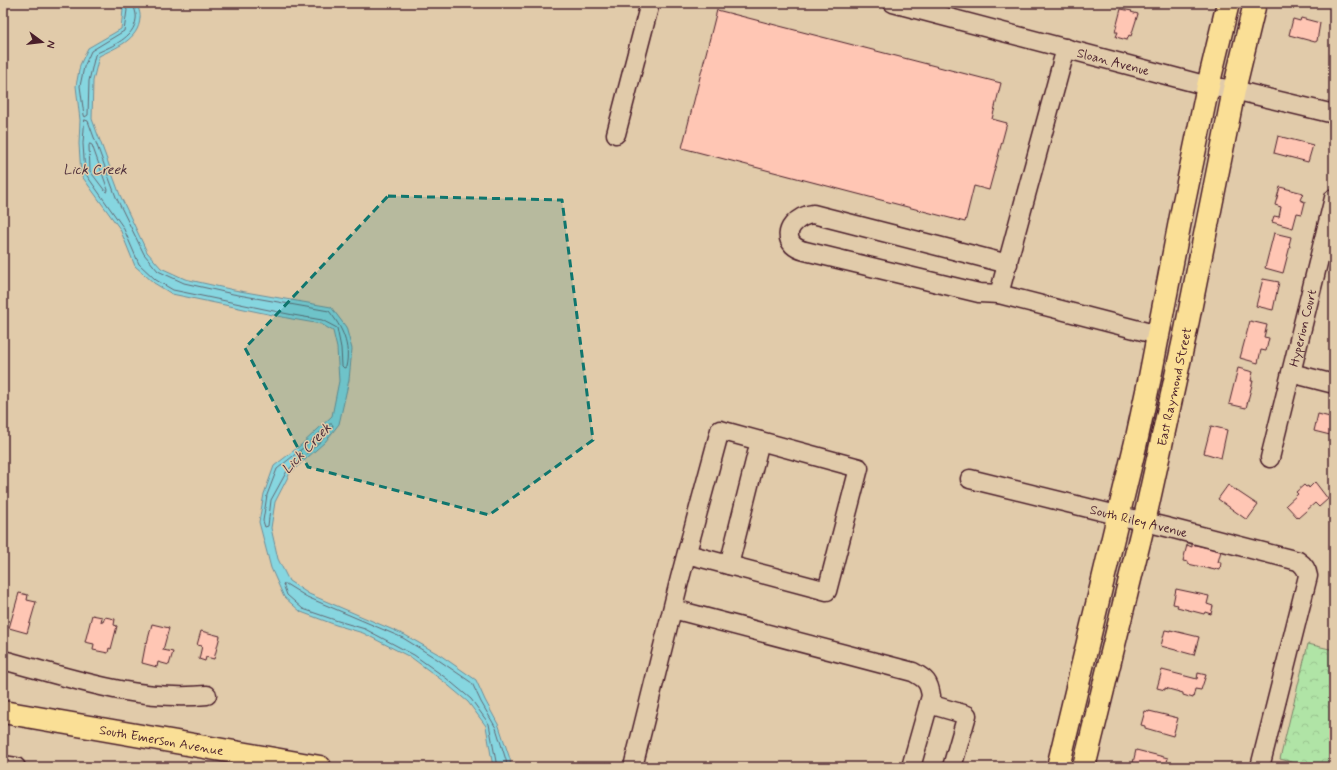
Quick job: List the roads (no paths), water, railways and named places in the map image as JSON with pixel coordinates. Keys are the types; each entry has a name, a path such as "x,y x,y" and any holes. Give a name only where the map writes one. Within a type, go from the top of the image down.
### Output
{"main road":[{"name":"East Raymond Street","path":"1058,767 1136,442 1208,86 1228,3"},
{"name":"East Raymond Street","path":"1084,767 1144,522 1185,335 1234,90 1255,3"},
{"name":"South Emerson Avenue","path":"3,712 320,767"}],"street":[{"path":"616,134 650,3"},
{"name":"Sloan Avenue","path":"894,3 1208,86 1234,90 1334,114"},
{"path":"1000,294 1066,48"},
{"name":"Hyperion Court","path":"1270,458 1334,198"},
{"path":"1008,264 813,214 806,214 800,217 791,227 789,233 793,246 805,251 979,293 1000,294 1158,335"},
{"path":"1291,373 1334,384"},
{"path":"633,767 687,554 720,430 859,468 827,591 687,554"},
{"path":"728,565 760,441"},
{"name":"South Riley Avenue","path":"970,479 1298,561 1305,568 1308,576 1260,767"},
{"path":"673,610 913,672 924,678 930,686 931,696 911,767"},
{"path":"3,660 132,693 173,696 207,695"},
{"path":"929,704 967,715 952,767"},
{"path":"3,765 16,767"}],"water":[{"name":"Lick Creek","path":"120,3 137,3 140,15 139,26 131,38 99,56 93,81 92,119 120,195 147,252 161,268 185,279 234,290 331,307 346,327 352,349 349,380 339,424 325,442 290,473 275,502 271,528 278,559 289,581 309,594 405,635 440,655 476,680 499,726 510,759 511,767 493,767 486,726 468,702 443,681 412,658 363,633 301,612 284,597 271,568 259,522 264,494 274,466 301,445 332,416 339,381 337,348 333,331 321,324 172,294 154,283 135,266 120,229 81,175 79,144 80,120 76,86 80,65 88,48 121,29 123,10"}]}
